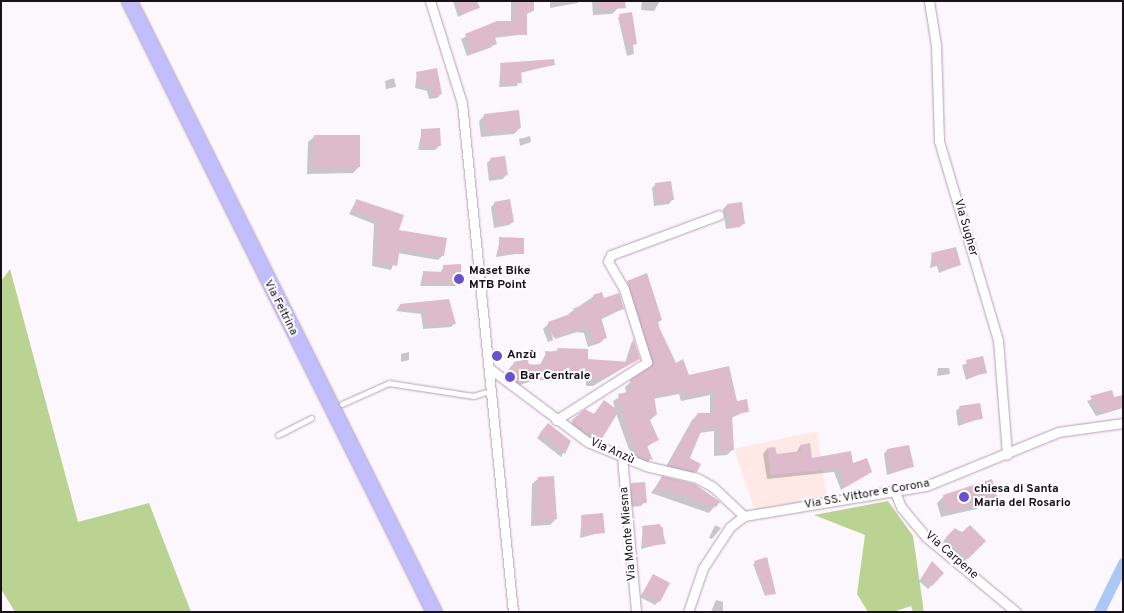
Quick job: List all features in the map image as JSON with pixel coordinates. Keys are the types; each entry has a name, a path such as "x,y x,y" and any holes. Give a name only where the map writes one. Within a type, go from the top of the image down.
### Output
{"main road":[{"name":"Via Feltrina","path":"129,1 434,612"}],"street":[{"path":"430,1 462,103 513,612"},
{"name":"Via Sugher","path":"929,1 936,45 939,141 998,340 1007,455"},
{"path":"556,420 647,362 624,289 608,261 611,255 719,216"},
{"name":"Via Anzù","path":"489,368 556,420 588,442 622,457 697,478 720,492 744,516"},
{"name":"Via SS. Vittore e Corona","path":"744,516 926,486 1007,455 1058,432 1123,423"},
{"name":"Via Monte Miesna","path":"622,457 636,612"},
{"name":"Via Carpene","path":"895,492 901,507 926,537 1016,612"},
{"path":"688,612 703,568 730,527 744,516"}],"lane":[{"path":"342,404 389,383 473,396 490,391"},
{"path":"278,435 311,418"}],"shaded area":[{"path":"817,431 827,497 755,511 734,449"}],"green space":[{"path":"10,269 78,522 149,503 191,612 15,612 1,589 1,281"},
{"path":"888,501 913,536 924,612 913,612 911,606 893,612 868,612 857,594 865,535 814,515"}],"building":[{"path":"457,1 477,1 480,8 461,14"},
{"path":"515,1 534,1 534,11 527,11 527,35 494,34 497,44 471,53 465,34 497,21 514,21"},
{"path":"598,1 625,1 626,8 599,10"},
{"path":"632,12 637,44 627,46 619,14"},
{"path":"554,59 555,65 521,71 522,83 502,84 500,63"},
{"path":"437,68 442,94 432,96 431,87 418,85 416,72"},
{"path":"519,110 521,128 486,132 484,114"},
{"path":"440,128 441,146 421,147 421,129"},
{"path":"314,135 360,135 360,167 312,168"},
{"path":"505,156 508,175 492,177 490,158"},
{"path":"671,181 674,200 657,202 655,183"},
{"path":"356,199 404,215 399,230 447,238 444,256 400,249 397,266 376,262 378,220 353,210"},
{"path":"510,199 514,222 498,225 494,202"},
{"path":"742,202 745,224 730,226 727,204"},
{"path":"499,237 524,238 524,254 499,254"},
{"path":"956,247 961,265 943,270 941,263 934,265 931,253"},
{"path":"461,264 462,282 423,283 423,271 443,272 443,265"},
{"path":"647,273 662,320 658,322 660,329 676,363 683,359 689,375 729,366 737,401 747,399 749,412 732,414 734,450 719,451 719,426 702,429 690,458 701,464 697,472 668,465 698,413 716,413 715,390 686,396 685,390 654,395 657,415 648,416 659,440 647,446 653,460 638,456 624,422 618,394 632,391 630,380 653,364 627,281"},
{"path":"602,292 604,298 619,293 624,309 601,317 607,338 594,342 589,327 553,337 548,322 581,310 572,309 595,300 593,295"},
{"path":"449,299 456,324 426,326 424,310 399,308 400,304"},
{"path":"633,338 640,359 601,380 592,380 592,375 537,374 538,378 518,382 514,373 514,362 528,359 529,366 546,363 545,351 558,352 557,348 588,349 588,359 630,362"},
{"path":"983,356 987,373 969,377 966,360"},
{"path":"1112,390 1114,397 1123,395 1123,406 1100,413 1090,396"},
{"path":"604,400 619,411 601,440 571,421 585,409 594,414"},
{"path":"980,403 983,419 962,422 959,406"},
{"path":"548,423 571,441 565,454 540,433"},
{"path":"810,443 812,458 851,451 853,463 867,458 872,472 846,487 839,468 771,475 767,448 775,447 777,454 801,451 800,445"},
{"path":"909,445 914,467 891,471 887,449"},
{"path":"554,476 557,519 536,521 538,477"},
{"path":"662,476 695,484 720,502 716,507 656,487"},
{"name":"chiesa di Santa Maria del Rosario","path":"992,479 998,500 947,511 943,495"},
{"path":"645,482 647,503 633,504 631,483"},
{"path":"603,513 605,533 583,535 581,515"},
{"path":"660,524 666,544 644,546 642,526"},
{"path":"970,525 986,541 968,559 946,537 955,528 961,533"},
{"path":"767,557 776,594 766,595 754,561"},
{"path":"932,561 944,573 932,586 922,577"},
{"path":"653,574 670,583 660,602 643,593"}],"waterway":[{"path":"1099,612 1123,563"}],"place":[{"name":"Maset Bike MTB Point","path":"459,279"},
{"name":"Anzù","path":"497,356"},
{"name":"Bar Centrale","path":"510,377"},
{"name":"chiesa di Santa Maria del Rosario","path":"964,497"}]}
